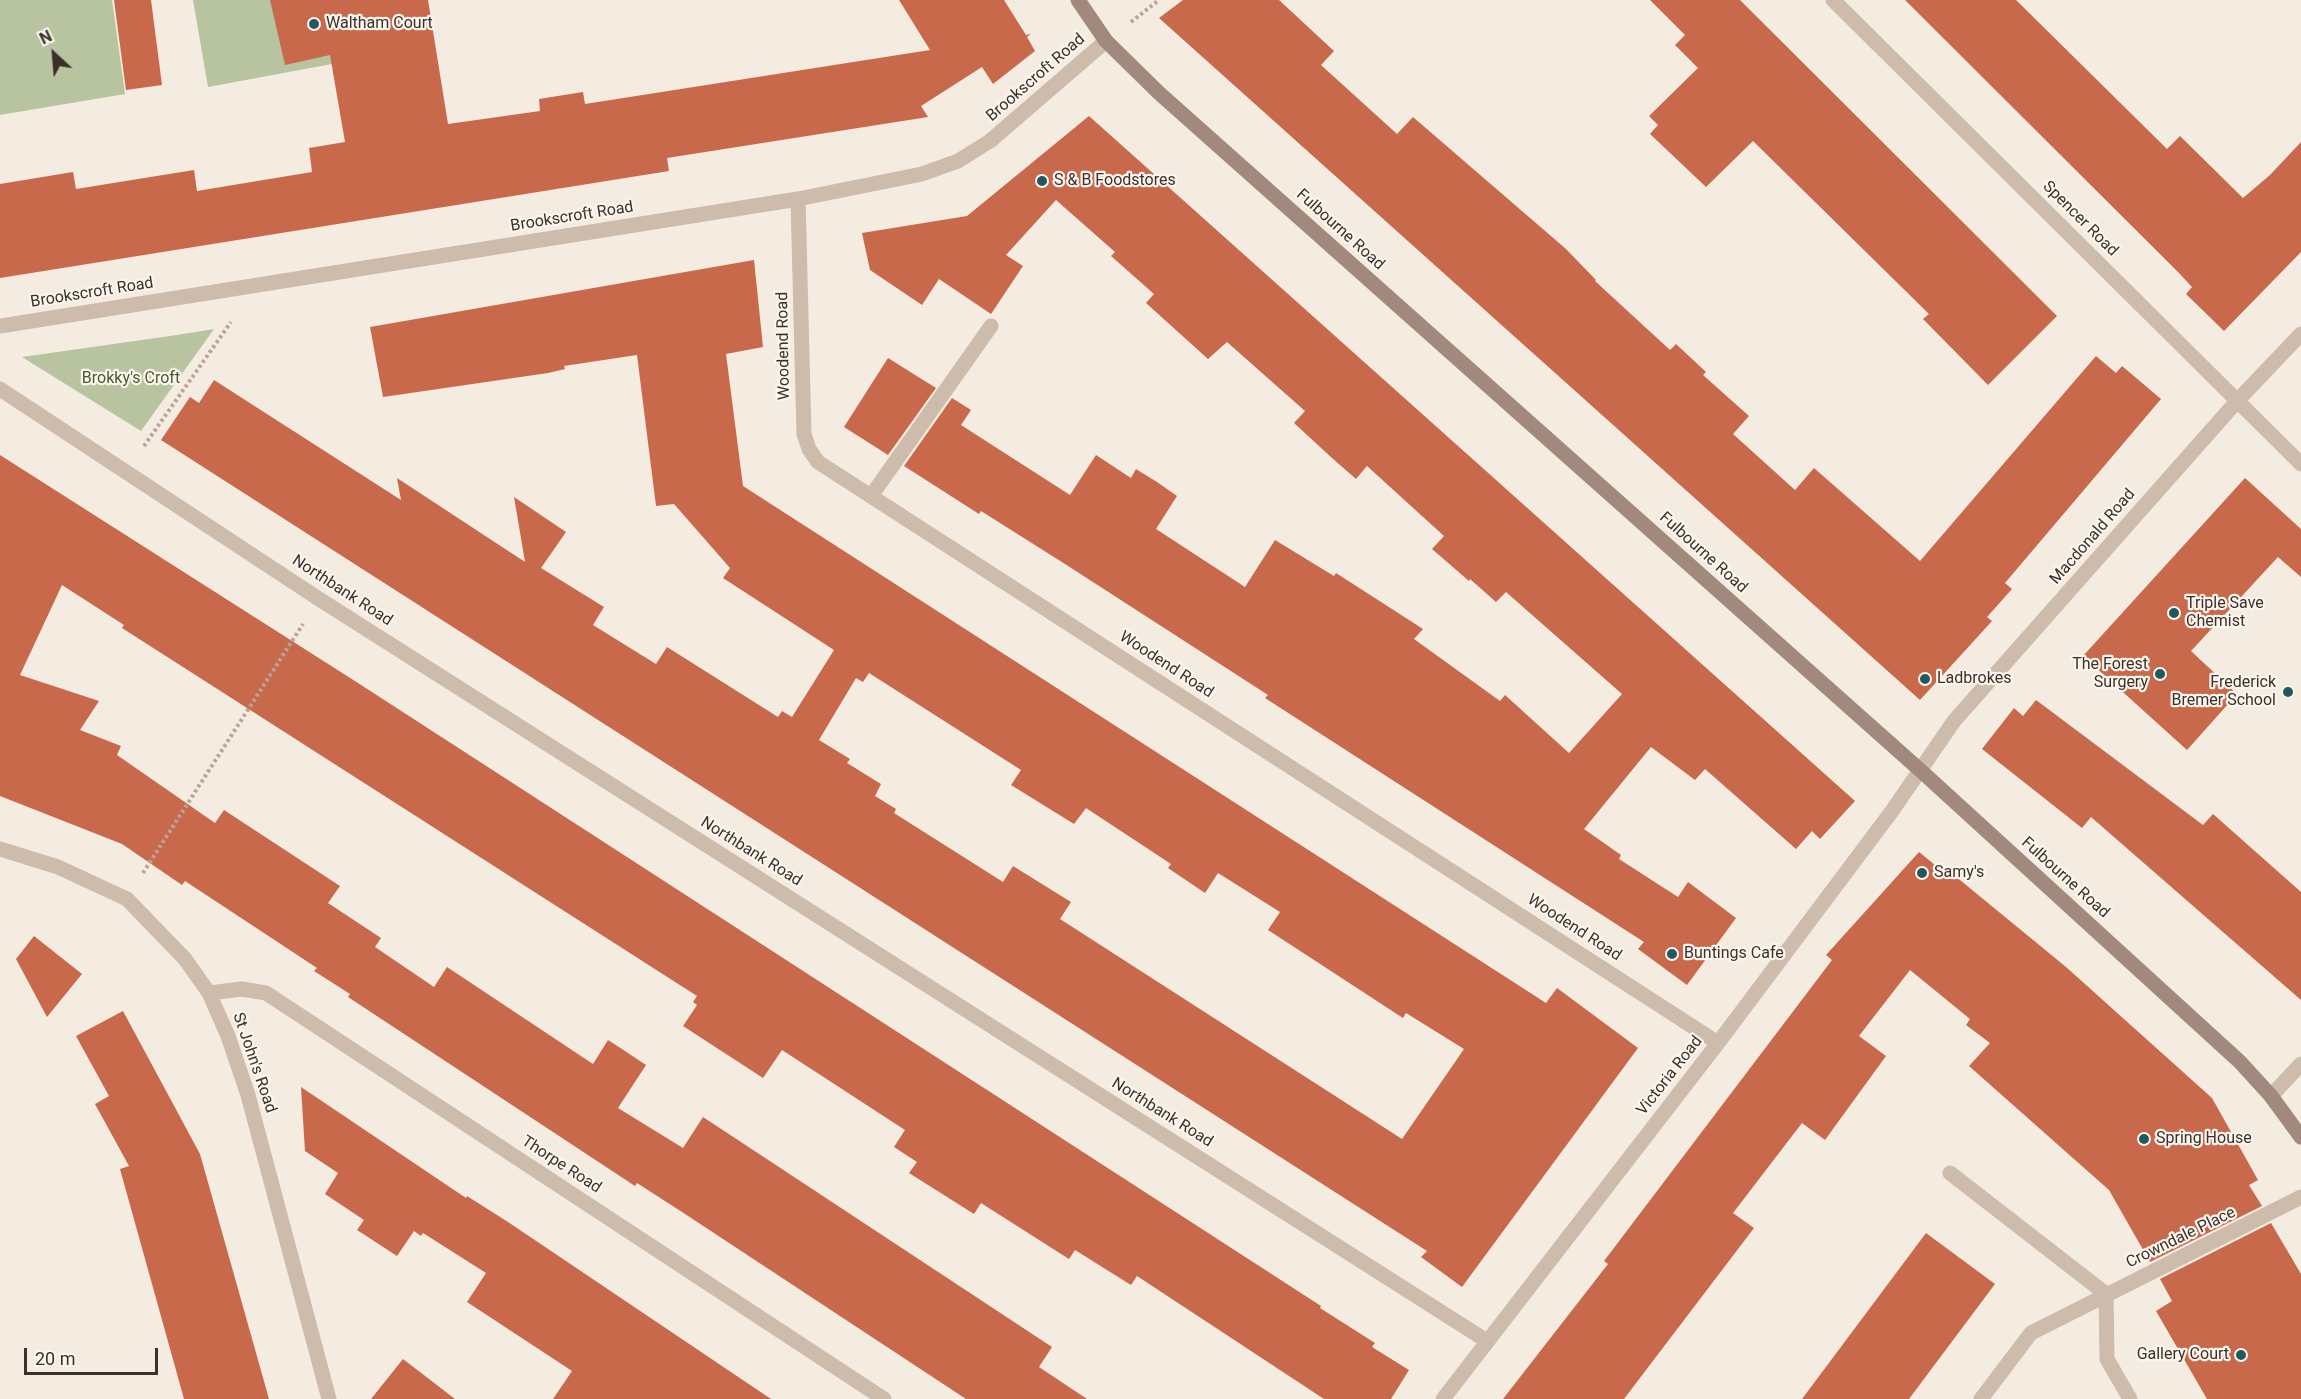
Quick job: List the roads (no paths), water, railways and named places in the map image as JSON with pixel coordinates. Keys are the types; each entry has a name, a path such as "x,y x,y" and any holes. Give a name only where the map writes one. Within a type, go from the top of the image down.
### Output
{"main road":[{"name":"Fulbourne Road","path":"1078,0 1106,41 1168,101 1920,770 2240,1062 2271,1096 2301,1137"}],"street":[{"name":"Spencer Road","path":"1833,0 2301,464"},
{"name":"Brookscroft Road","path":"0,326 798,199 922,174 958,160 990,141 1106,41"},
{"name":"Woodend Road","path":"798,199 804,434 809,449 818,462 1718,1043"},
{"path":"871,496 991,326"},
{"name":"Macdonald Road","path":"1920,770 1954,722 2238,400 2301,334"},
{"name":"Northbank Road","path":"0,389 319,599 1487,1341"},
{"name":"Victoria Road","path":"1443,1399 1718,1043 1920,770"},
{"name":"St John's Road","path":"0,849 58,867 127,899 185,959 209,993 228,1036 248,1095 329,1399"},
{"name":"Thorpe Road","path":"209,993 242,989 266,993 884,1399"},
{"path":"2271,1096 2301,1064"},
{"path":"1950,1173 2106,1294 2107,1359 2130,1399"},
{"name":"Crowndale Place","path":"1981,1399 2031,1333 2301,1197"}],"place":[{"name":"Waltham Court","path":"314,24"},
{"name":"S & B Foodstores","path":"1042,181"},
{"name":"Triple Save Chemist","path":"2174,613"},
{"name":"The Forest Surgery","path":"2160,674"},
{"name":"Ladbrokes","path":"1925,679"},
{"name":"Frederick Bremer School","path":"2288,692"},
{"name":"Samy's","path":"1922,873"},
{"name":"Buntings Cafe","path":"1672,954"},
{"name":"Spring House","path":"2144,1139"},
{"name":"Gallery Court","path":"2241,1355"}],"park label":[{"name":"Brokky's Croft","path":"131,379"}]}
